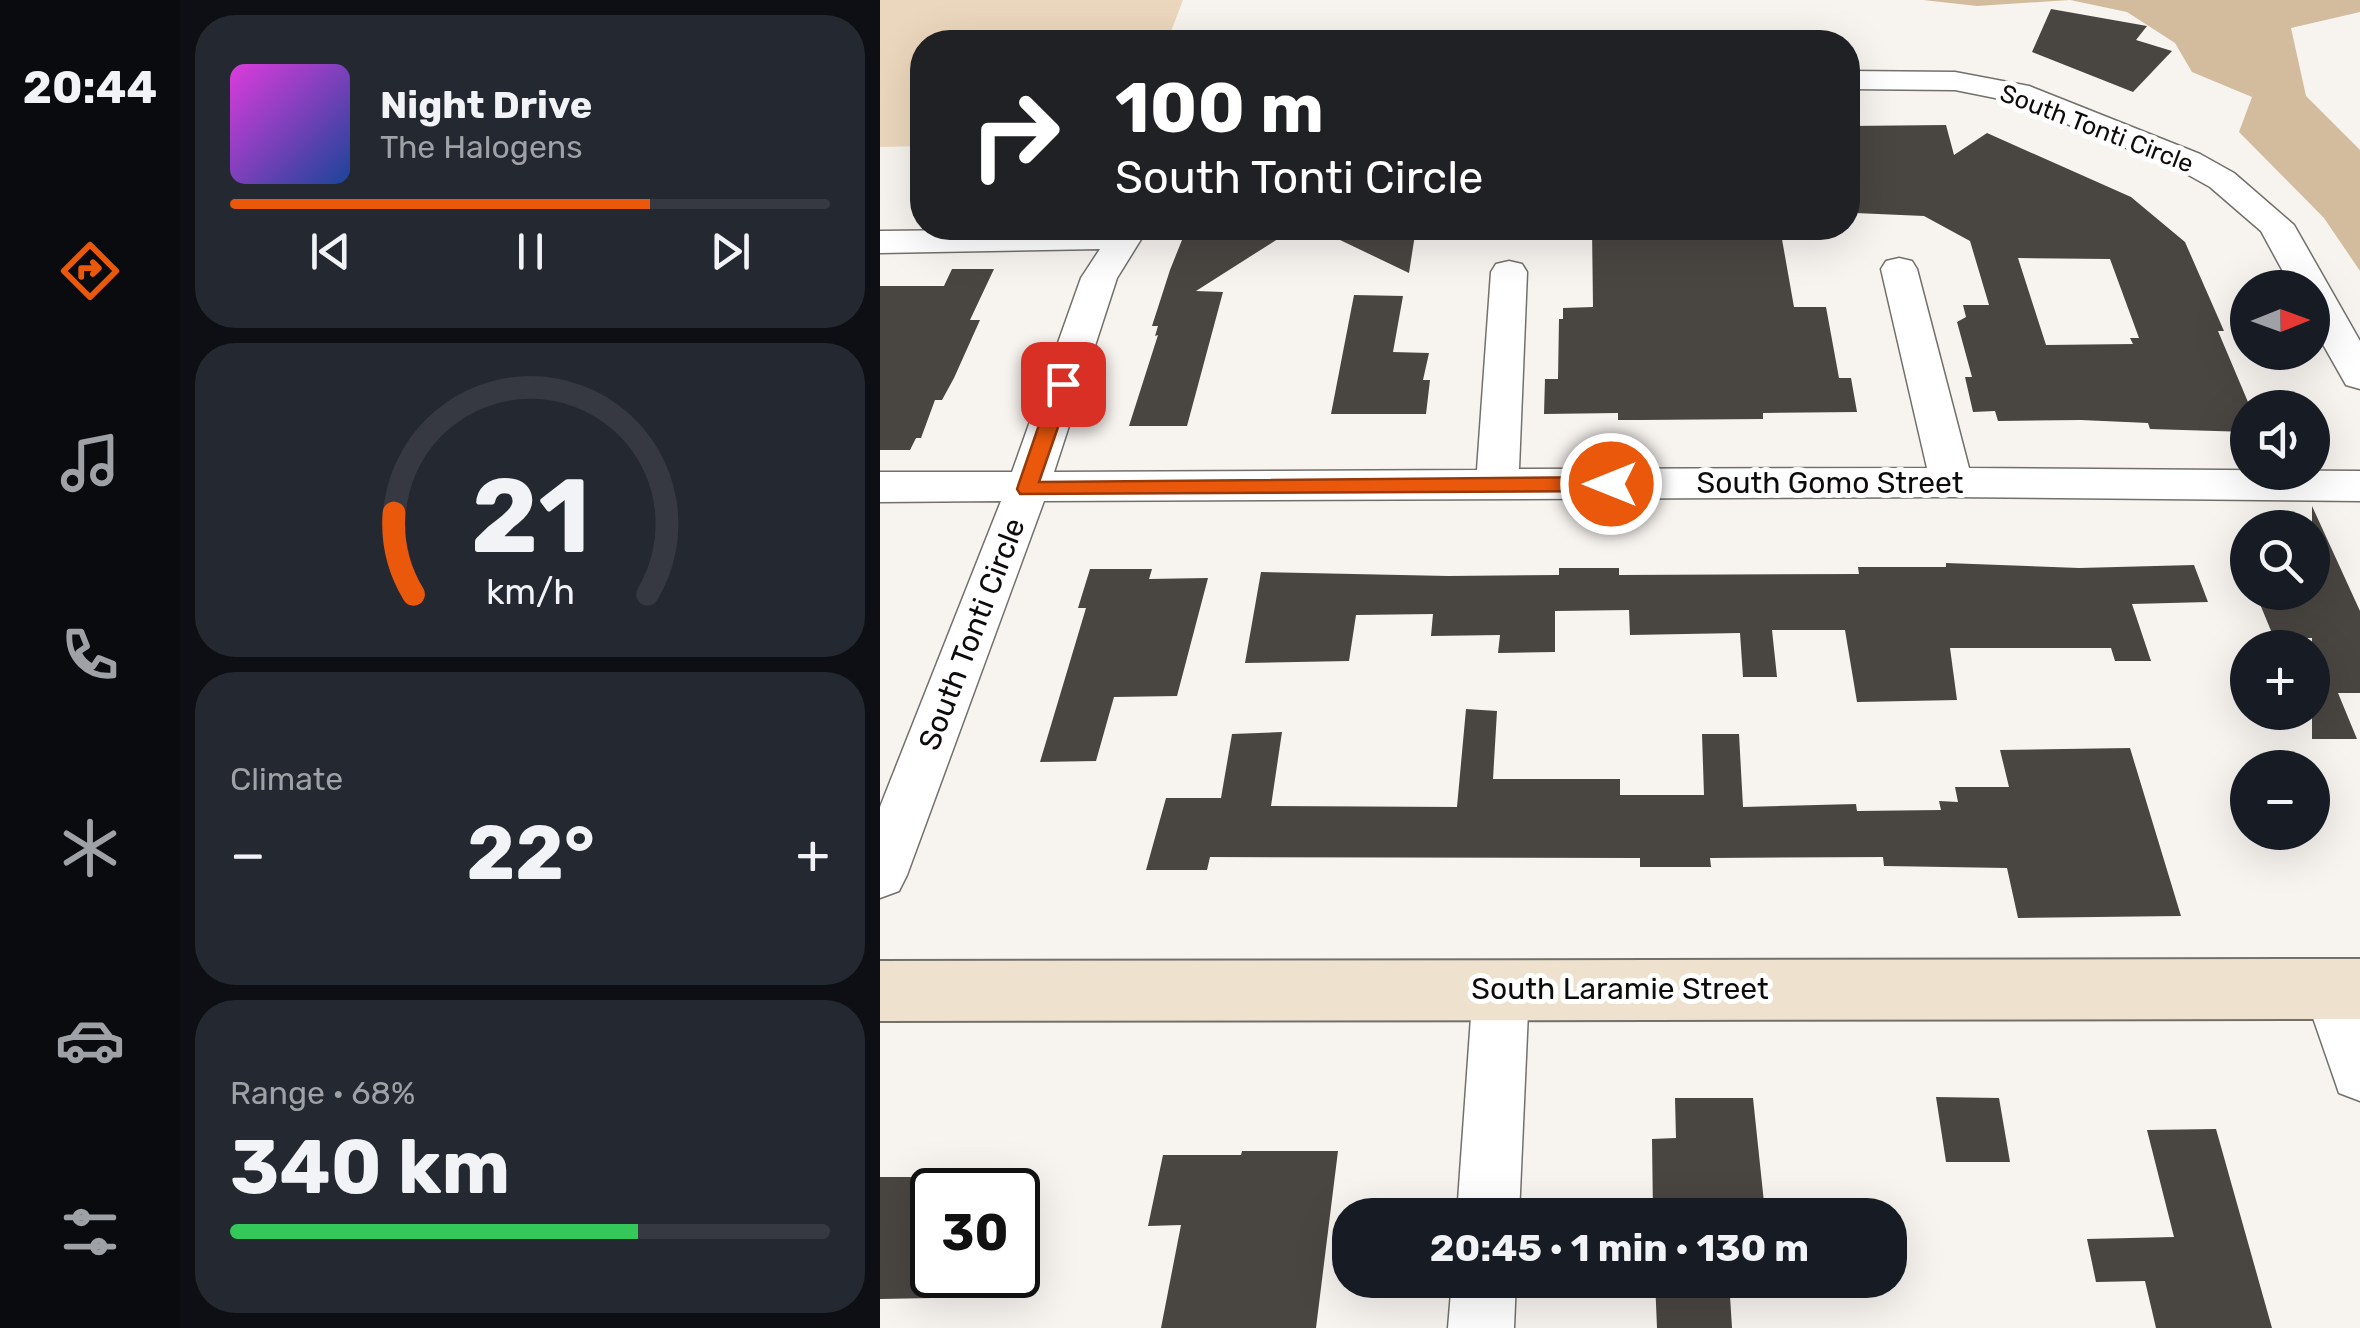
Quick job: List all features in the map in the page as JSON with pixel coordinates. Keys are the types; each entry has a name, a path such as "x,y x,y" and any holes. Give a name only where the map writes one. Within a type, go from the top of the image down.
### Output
{"street":[{"name":"South Tonti Circle","path":"1860,80 1955,81 2018,93 2170,154 2222,180 2276,225 2360,376"},
{"path":"880,242 930,240"},
{"name":"South Tonti Circle","path":"880,875 1027,489 1099,278 1123,240"},
{"path":"1899,269 1952,482"},
{"path":"1497,485 1509,272"},
{"name":"South Gomo Street","path":"880,487 1952,482 2360,486"},
{"path":"2346,989 2360,1072"},
{"name":"South Laramie Street","path":"880,992 2346,989"},
{"path":"1489,1198 1501,990"},
{"path":"1481,1328 1483,1298"}],"shaded area":[{"path":"880,0 1183,0 1172,30 910,30 910,146 880,147"},
{"path":"1923,0 2070,0 1977,6"},
{"path":"2070,0 2360,0 2360,12 2291,28 2306,96 2360,150 2360,271 2324,218 2239,132 2252,97 2192,72 2175,43 2127,12"}],"building":[{"path":"2051,9 2147,26 2136,40 2172,51 2133,92 2032,52"},
{"path":"1946,125 1954,155 1987,133 2131,197 2185,242 2224,331 2218,331 2230,359 2230,370 2234,370 2243,390 2230,390 2230,431 2150,429 2148,423 1998,421 1995,411 1973,412 1965,377 1972,377 1957,322 1966,317 1963,305 1989,305 1970,241 1924,216 1860,213 1860,126","holes":["2018,258 2110,259 2139,338 2130,338 2133,344 2046,345"]},
{"path":"1182,240 1276,240 1196,291 1223,292 1187,426 1129,426 1158,335 1155,336 1158,326 1152,326"},
{"path":"1340,240 1414,240 1409,273"},
{"path":"1592,240 1782,240 1794,307 1826,307 1839,378 1851,378 1857,412 1763,413 1763,419 1639,420 1618,420 1618,413 1544,414 1545,379 1558,379 1559,319 1563,319 1563,308 1593,307"},
{"path":"952,269 994,269 970,320 980,320 942,400 935,400 921,438 916,438 910,450 880,450 880,286 944,286"},
{"path":"1354,295 1403,296 1393,352 1429,353 1423,380 1430,380 1426,414 1331,414"},
{"path":"2330,545 2360,611 2360,693 2338,693 2357,739 2312,739 2312,730 2330,730 2330,630 2271,630 2262,610 2330,610"},
{"path":"1946,563 2079,568 2194,565 2208,602 2132,604 2151,661 2115,661 2111,648 1950,648 1957,700 1857,702 1845,630 1772,630 1777,677 1743,677 1740,633 1630,635 1629,610 1555,611 1555,652 1498,653 1500,635 1431,636 1433,614 1356,615 1349,661 1245,663 1261,572 1559,575 1559,568 1619,568 1619,575 1859,574 1858,567 1946,567"},
{"path":"1090,569 1152,569 1149,579 1208,578 1177,696 1114,697 1096,761 1040,762 1086,608 1078,608"},
{"path":"1466,709 1497,711 1493,779 1620,779 1620,795 1704,795 1702,734 1739,734 1743,807 1856,804 1857,811 1941,810 1939,801 1958,802 1955,787 2009,787 2000,750 2130,748 2181,916 2018,918 2007,868 1884,866 1883,857 1710,858 1711,867 1640,867 1640,858 1210,857 1207,870 1146,870 1166,798 1221,798 1232,734 1282,732 1271,806 1457,807"},
{"path":"1936,1097 1999,1098 2010,1162 1946,1162"},
{"path":"1675,1098 1753,1098 1764,1198 1653,1198 1652,1139 1676,1138"},
{"path":"2216,1129 2272,1328 2156,1328 2145,1281 2096,1282 2087,1239 2174,1237 2147,1130"},
{"path":"1242,1151 1338,1151 1316,1328 1161,1328 1181,1225 1148,1226 1163,1155 1241,1155"},
{"path":"880,1177 910,1177 910,1298 932,1298 880,1299"},
{"path":"1656,1298 1730,1298 1732,1328 1657,1328"}],"route":[{"path":"1063,384 1027,489 1611,484"}]}
